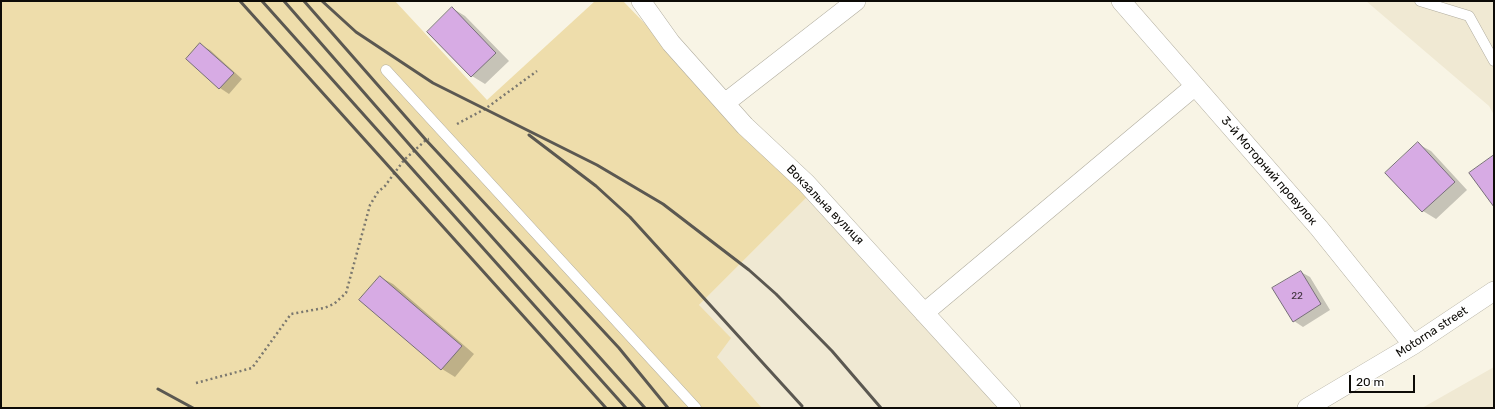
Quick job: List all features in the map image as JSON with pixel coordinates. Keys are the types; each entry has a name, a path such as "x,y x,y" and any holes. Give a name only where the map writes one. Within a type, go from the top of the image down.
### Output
{"street":[{"name":"Вокзальна вулиця","path":"641,1 671,43 745,126 806,183 1011,408"},
{"path":"725,103 856,1"},
{"name":"3-й Моторний провулок","path":"1121,1 1319,228 1413,344"},
{"path":"924,313 1195,86"},
{"name":"Motorna street","path":"1306,408 1413,344 1494,291"}],"lane":[{"path":"1420,1 1469,16 1494,61"},
{"path":"386,70 696,408"}],"path":[{"path":"196,383 252,368 290,314 324,308 334,304 346,293 370,205 378,192 385,186 404,160 426,140 445,134 457,124 485,109 537,71"}],"shaded area":[{"path":"1,1 395,1 487,100 595,1 623,1 810,194 699,305 731,338 717,357 762,408 1,408"},
{"path":"1366,1 1494,1 1494,115 1489,106"},
{"path":"810,194 999,408 762,408 717,357 699,305"},
{"path":"1494,367 1494,408 1422,408"}],"building":[{"path":"452,7 496,53 471,77 427,32"},
{"path":"200,43 234,73 219,89 186,59"},
{"path":"1418,142 1455,182 1422,212 1385,173"},
{"path":"1494,155 1494,207 1469,173"},
{"path":"1301,271 1321,304 1293,322 1272,288"},
{"path":"380,276 462,346 441,370 359,300"}],"railway":[{"path":"240,1 606,408"},
{"path":"262,1 626,408"},
{"path":"284,1 415,151 645,408"},
{"path":"304,1 426,140 619,348 668,408"},
{"path":"322,1 356,32 433,83 597,165 663,204 749,270 776,294 832,351 881,408"},
{"path":"529,135 596,186 630,217 802,406"},
{"path":"158,389 193,408"}]}
